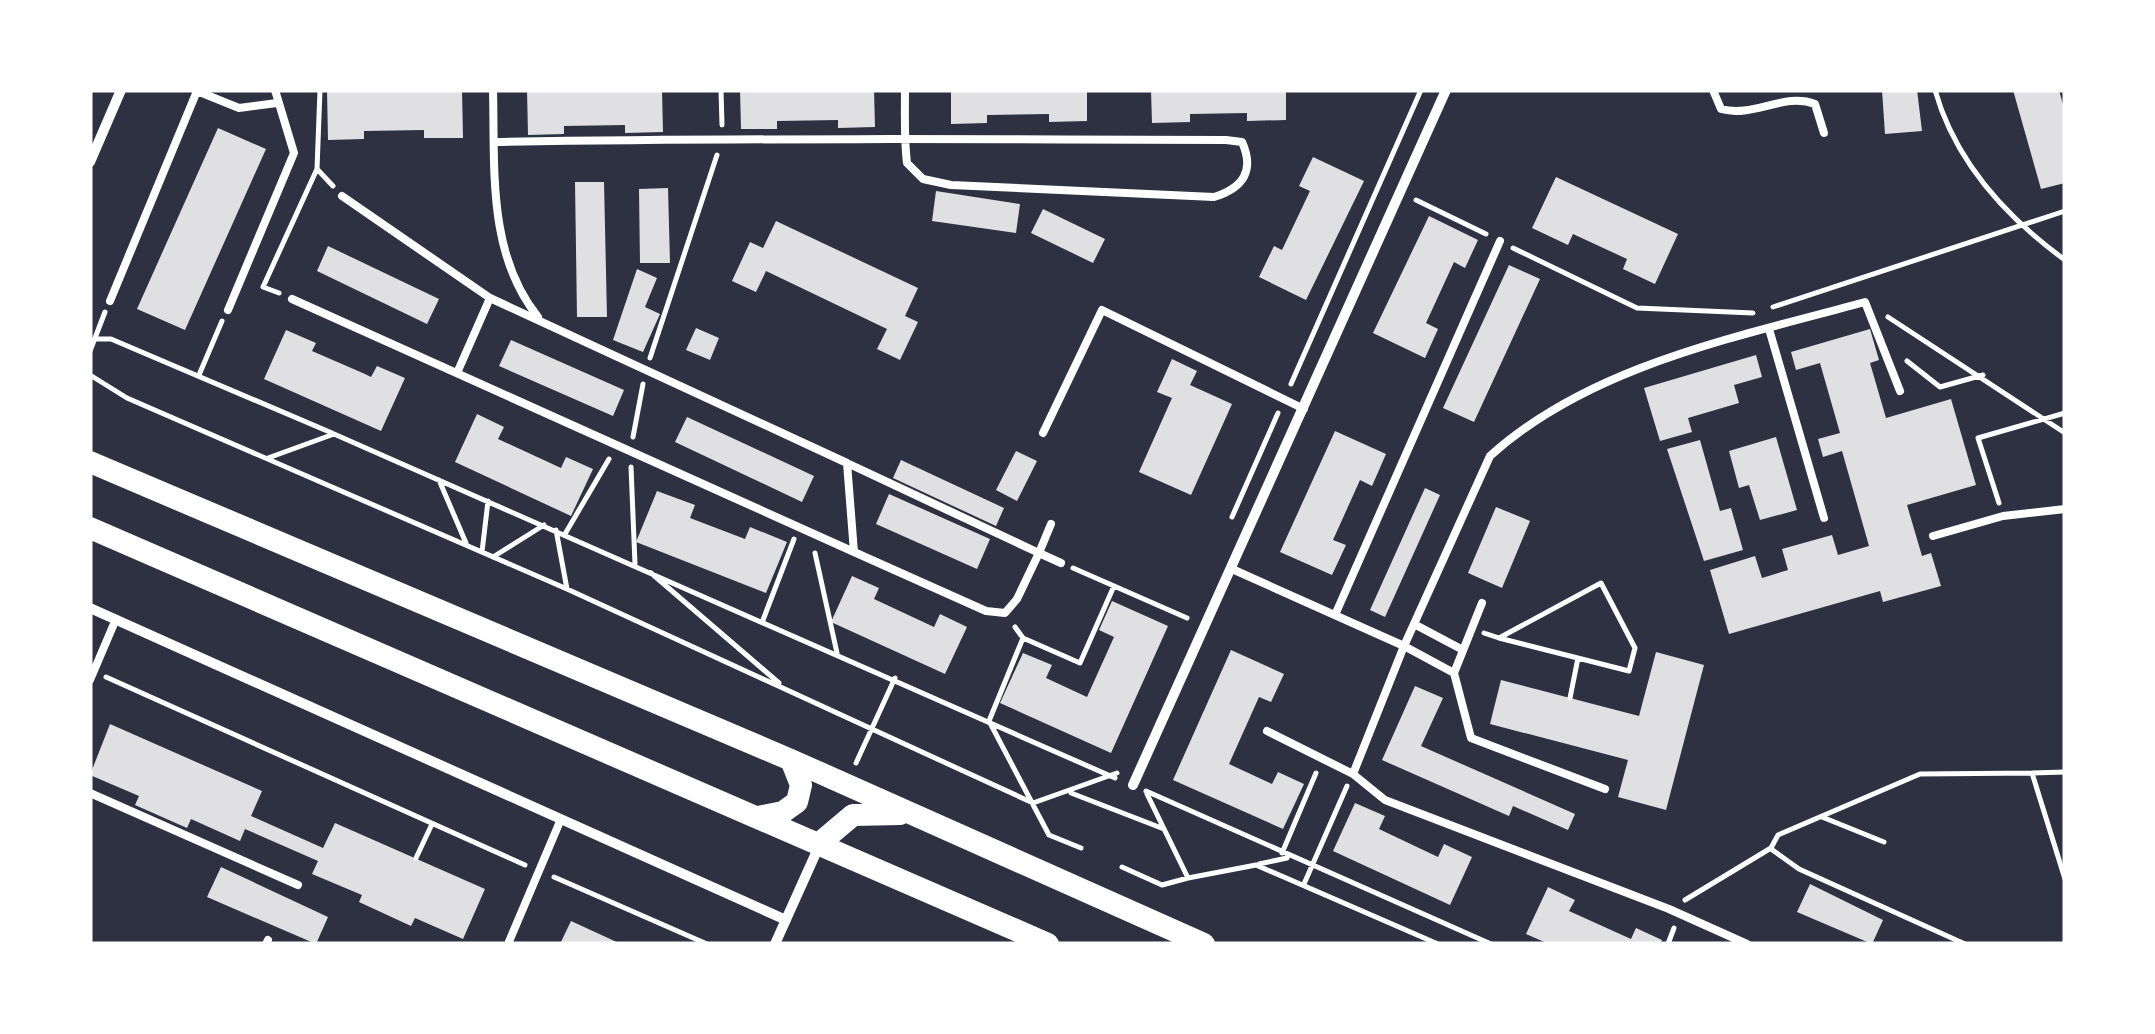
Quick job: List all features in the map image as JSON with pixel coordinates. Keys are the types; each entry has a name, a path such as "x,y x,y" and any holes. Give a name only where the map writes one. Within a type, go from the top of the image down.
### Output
{"main road":[{"path":"90,462 791,760 1204,944"},
{"path":"90,528 821,842 1048,944"},
{"path":"758,817 783,812 797,802 801,785 791,760"},
{"path":"821,842 853,815 914,814"}],"street":[{"path":"91,159 121,90"},
{"path":"1133,786 1446,90"},
{"path":"90,608 786,920"},
{"path":"776,944 821,842"}],"lane":[{"path":"228,310 294,153 275,90"},
{"path":"493,90 500,234 524,300 540,321"},
{"path":"494,142 722,139 905,139 1226,140 1242,142 1250,160 1245,178 1232,191 1214,197 951,185 913,172 907,164 905,139 905,90"},
{"path":"1713,90 1721,109 1739,114 1800,98 1815,104 1824,132"},
{"path":"110,300 197,91 239,108 277,102"},
{"path":"342,196 490,298 1061,563"},
{"path":"1335,615 1500,241"},
{"path":"456,373 490,298"},
{"path":"292,299 986,611 1004,613 1018,599 1051,524"},
{"path":"1352,774 1404,646 1490,456 1510,438 1645,363 1865,302 1900,391"},
{"path":"1043,432 1102,310 1304,408"},
{"path":"1769,328 1824,518"},
{"path":"847,463 854,552"},
{"path":"1934,536 2003,516 2065,509"},
{"path":"1232,569 1404,646 1454,673"},
{"path":"1482,603 1454,673 1472,738 1605,789"},
{"path":"92,676 116,619"},
{"path":"1414,624 1463,650"},
{"path":"1268,731 1352,774 1385,800 1669,909 1747,944"},
{"path":"90,793 298,886"},
{"path":"508,944 561,819"}],"path":[{"path":"292,299 263,287 317,169 320,90"},
{"path":"635,564 630,452 646,371 722,139 721,90"},
{"path":"1224,534 1421,90"},
{"path":"1936,90 1948,132 2018,226 2065,260"},
{"path":"317,169 342,196"},
{"path":"1416,200 1637,308 1755,313"},
{"path":"1771,308 2065,211"},
{"path":"1834,287 1865,302 1983,376 2041,420 2065,433"},
{"path":"90,351 110,300"},
{"path":"198,376 228,310"},
{"path":"95,339 111,339 488,500 1491,944"},
{"path":"1880,340 1940,387 1983,376"},
{"path":"90,375 127,398 567,589 1033,803 1116,778"},
{"path":"2003,516 1978,438 2065,413"},
{"path":"265,459 334,434"},
{"path":"564,534 616,445"},
{"path":"439,479 467,546"},
{"path":"482,552 488,500"},
{"path":"493,557 544,525"},
{"path":"763,620 798,528"},
{"path":"556,530 567,589"},
{"path":"811,533 837,652"},
{"path":"1061,563 1186,618"},
{"path":"644,568 785,688"},
{"path":"1471,630 1499,638 1629,671 1636,648 1601,583 1499,638"},
{"path":"1004,613 1023,638 1080,663 1114,586"},
{"path":"1179,636 1194,601"},
{"path":"989,721 1023,638"},
{"path":"1570,698 1578,658"},
{"path":"92,676 707,944"},
{"path":"864,746 895,678"},
{"path":"989,721 1049,834 1080,848"},
{"path":"1282,853 1322,759"},
{"path":"1116,778 1123,760"},
{"path":"1669,909 1770,848 1778,835 1920,774 2065,772"},
{"path":"2032,773 2065,879"},
{"path":"1304,884 1352,774"},
{"path":"1146,791 1188,878"},
{"path":"1068,792 1165,830"},
{"path":"1820,817 1884,842"},
{"path":"416,858 432,824"},
{"path":"1770,848 1799,870 1965,944"},
{"path":"1122,867 1162,885 1291,857"},
{"path":"1256,864 1438,944"}],"building":[{"path":"327,90 462,90 463,138 424,138 424,130 364,131 364,139 328,140"},
{"path":"527,90 662,90 663,132 625,133 625,125 564,126 564,134 528,135"},
{"path":"740,90 874,90 875,127 838,128 838,120 777,121 777,129 741,129"},
{"path":"951,90 1087,90 1087,121 1049,122 1049,114 987,115 987,123 951,124"},
{"path":"1151,90 1286,90 1286,120 1247,121 1247,113 1190,114 1190,122 1152,123"},
{"path":"1882,90 1917,90 1922,131 1885,134"},
{"path":"2013,90 2059,90 2065,112 2065,183 2041,189"},
{"path":"218,128 266,149 185,330 137,309"},
{"path":"1313,157 1364,181 1306,300 1259,277 1274,246 1282,250 1310,191 1299,186"},
{"path":"1556,177 1678,234 1655,284 1623,269 1627,259 1573,234 1568,245 1532,228"},
{"path":"575,182 604,182 607,317 577,317"},
{"path":"668,188 670,263 640,263 639,189"},
{"path":"936,191 1020,204 1016,233 932,221"},
{"path":"1043,209 1105,239 1093,263 1031,233"},
{"path":"1429,216 1478,240 1465,268 1454,262 1426,323 1438,329 1425,358 1373,333"},
{"path":"776,221 918,288 905,316 918,322 900,360 877,349 887,329 766,271 756,292 732,281 750,242 763,248"},
{"path":"328,246 439,299 427,324 317,271"},
{"path":"1509,265 1540,279 1474,422 1443,408"},
{"path":"637,269 657,278 645,307 660,314 643,352 613,340"},
{"path":"696,328 719,338 710,360 686,350"},
{"path":"1870,329 1879,360 1870,363 1886,418 1951,399 1976,485 1907,505 1922,556 1931,553 1941,586 1883,602 1880,591 1729,634 1710,570 1755,556 1762,578 1788,570 1782,549 1832,535 1838,555 1869,546 1842,451 1823,457 1818,439 1840,433 1820,363 1796,370 1791,352"},
{"path":"286,330 316,343 312,351 371,377 377,366 405,378 381,431 264,379"},
{"path":"511,340 624,390 613,416 499,366"},
{"path":"1756,355 1762,377 1734,385 1739,403 1688,418 1692,432 1660,441 1644,388"},
{"path":"1172,359 1197,371 1190,385 1232,404 1191,495 1139,472 1172,398 1157,392"},
{"path":"477,414 504,427 498,439 561,468 566,457 593,469 571,516 455,462"},
{"path":"687,417 814,476 802,502 675,442"},
{"path":"1335,431 1386,454 1372,486 1360,480 1333,540 1346,545 1332,575 1280,552"},
{"path":"1776,437 1797,510 1760,520 1749,485 1739,488 1729,451"},
{"path":"1700,440 1720,511 1731,508 1743,550 1704,561 1667,449"},
{"path":"1016,451 1037,461 1017,501 996,490"},
{"path":"901,460 1004,508 996,526 893,478"},
{"path":"1425,488 1440,495 1385,617 1370,610"},
{"path":"657,491 695,505 690,518 745,539 750,527 787,542 766,593 636,542"},
{"path":"889,494 990,539 977,569 876,524"},
{"path":"1496,507 1530,521 1502,588 1468,573"},
{"path":"852,576 879,588 874,599 934,627 940,614 967,627 945,674 831,622"},
{"path":"1112,601 1168,626 1111,753 1000,703 1023,653 1052,665 1046,678 1087,697 1114,637 1099,630"},
{"path":"1231,650 1284,674 1271,702 1259,697 1229,764 1272,784 1278,772 1304,784 1283,829 1173,780"},
{"path":"1656,652 1704,665 1666,810 1618,797 1628,760 1490,724 1501,680 1639,716"},
{"path":"1415,686 1443,698 1421,746 1575,814 1568,830 1513,806 1509,816 1382,760"},
{"path":"110,724 262,791 251,816 323,848 335,823 485,889 463,939 415,918 411,926 359,902 362,895 312,874 318,861 245,829 240,841 191,819 187,828 135,805 139,796 90,775"},
{"path":"1355,803 1385,816 1379,829 1438,857 1444,844 1472,857 1450,905 1333,851"},
{"path":"221,867 328,917 316,944 207,897"},
{"path":"1810,884 1883,920 1872,944 1797,912"},
{"path":"1548,887 1575,900 1569,911 1631,939 1636,928 1662,940 1660,944 1549,944 1526,934"},
{"path":"571,921 621,944 560,944"}]}
